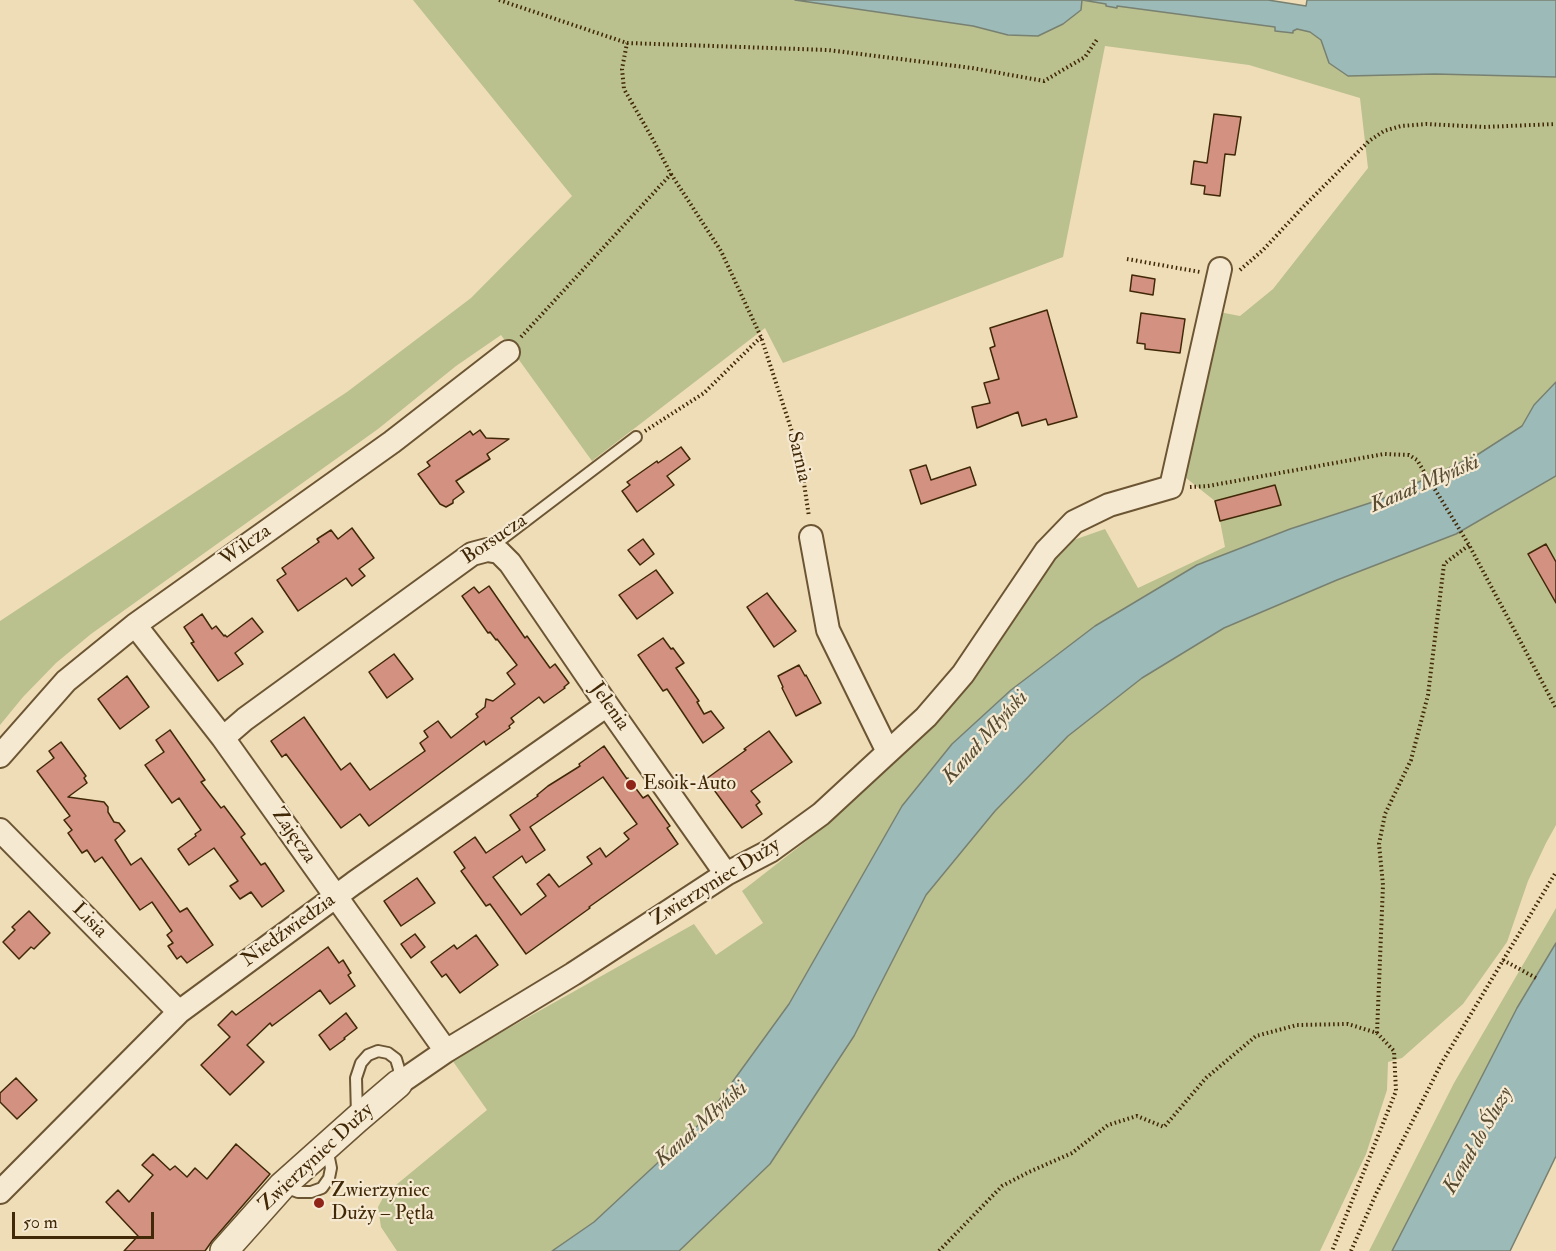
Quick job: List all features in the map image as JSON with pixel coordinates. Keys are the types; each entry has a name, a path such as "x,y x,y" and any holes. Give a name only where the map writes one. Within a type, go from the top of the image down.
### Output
{"street":[{"path":"1171,487 1219,272"},
{"name":"Wilcza","path":"0,756 66,681 135,625 392,442 508,352"},
{"name":"Zwierzyniec Duży","path":"224,1251 282,1186 398,1084 446,1051 573,974 726,874 770,850 821,814 926,717 963,674 1046,551 1074,522 1109,505 1171,487"},
{"path":"811,537 828,630 888,752"},
{"name":"Jelenia","path":"487,550 499,552 510,562 726,874"},
{"name":"Borsucza","path":"224,738 246,719 472,554 487,550"},
{"name":"Zajęcza","path":"135,625 224,738 446,1051"},
{"name":"Niedźwiedzia","path":"0,1192 179,1012 336,897 607,705"},
{"name":"Lisia","path":"0,830 179,1012"}],"lane":[{"name":"Borsucza","path":"487,550 636,436"},
{"path":"357,1119 356,1078 361,1063 368,1055 378,1051 388,1053 396,1059 399,1069 398,1084"}],"path":[{"path":"499,0 627,43 828,50 972,68 1044,81 1085,57 1098,38"},
{"name":"Sarnia","path":"627,43 622,69 624,89 671,174 721,251 761,337 800,456 811,537"},
{"path":"1126,259 1219,272 1231,278 1263,250 1369,141 1384,131 1401,126 1427,124 1484,127 1556,124"},
{"path":"508,352 671,174"},
{"path":"636,436 704,393 761,337"},
{"path":"1171,487 1208,486 1384,454 1409,455 1417,460 1469,544 1556,708"},
{"path":"1377,1033 1383,885 1379,844 1385,814 1411,760 1428,695 1444,564 1469,544"},
{"path":"1351,1251 1376,1194 1441,1064 1556,872"},
{"path":"1503,960 1536,978"},
{"path":"939,1251 1002,1186 1072,1153 1108,1125 1137,1116 1164,1126 1206,1077 1256,1036 1297,1025 1348,1024 1377,1033 1394,1051 1396,1090 1332,1251"}],"green space":[{"path":"413,0 795,0 973,26 1008,35 1081,11 1082,0 1275,27 1276,31 1292,33 1297,29 1310,32 1321,40 1329,63 1348,76 1435,74 1556,77 1556,382 1534,405 1522,426 1477,455 1382,499 1290,529 1197,565 1095,626 1011,690 952,744 789,1004 707,1117 594,1222 552,1251 397,1251 381,1227 378,1207 385,1194 487,1110 452,1060 694,924 716,955 763,923 742,891 805,842 930,728 1033,585 1068,542 1105,529 1138,588 1225,547 1220,521 1280,505 1275,485 1215,501 1181,474 1219,312 1240,316 1273,289 1368,168 1360,98 1249,65 1105,46 1063,257 783,363 765,328 592,461 501,335 456,366 378,429 91,634 56,663 0,725 0,621 347,392 471,298 572,196"},
{"path":"1556,476 1556,825 1528,881 1507,942 1463,1004 1402,1058 1388,1062 1387,1090 1366,1154 1320,1251 679,1251 770,1164 854,1036 926,895 995,811 1068,736 1142,678 1224,628 1337,580 1456,534"},
{"path":"1556,908 1556,943 1517,1008 1392,1251 1369,1251 1454,1083"}],"water":[{"path":"795,0 1082,0 1081,10 1063,24 1038,36 1008,35 973,26"},
{"path":"1082,0 1268,0 1306,6 1307,0 1556,0 1556,77 1435,74 1348,76 1329,63 1321,40 1310,32 1297,29 1293,33 1275,31 1275,27 1117,6 1117,8"},
{"name":"Kanał Młyński","path":"1556,382 1556,476 1456,534 1337,580 1224,628 1142,678 1068,736 995,811 926,895 854,1036 770,1164 679,1251 552,1251 594,1222 707,1117 789,1004 902,806 952,744 1011,690 1095,626 1197,565 1290,529 1382,499 1477,455 1522,426 1534,405"},
{"name":"Kanał do Śluzy","path":"1556,943 1556,1156 1510,1251 1392,1251 1517,1008"}],"building":[{"path":"1214,114 1241,117 1235,155 1225,154 1220,196 1204,194 1205,186 1191,184 1194,161 1207,163"},
{"path":"1132,275 1155,279 1153,295 1130,291"},
{"path":"1047,310 1077,417 1048,425 1046,419 1022,426 1018,412 977,428 972,407 990,403 984,383 999,379 990,348 995,346 990,328"},
{"path":"1141,313 1185,319 1180,353 1145,349 1145,344 1137,343"},
{"path":"480,430 486,438 509,439 487,454 490,459 456,481 464,492 446,507 440,504 418,474 430,466 427,462 470,431 473,435"},
{"path":"681,447 690,459 667,476 674,485 637,512 622,491 630,485 627,482"},
{"path":"926,465 931,480 970,467 976,485 921,504 910,470"},
{"path":"1275,485 1281,505 1220,521 1215,501"},
{"path":"352,528 374,558 359,569 365,576 352,586 346,578 298,611 277,580 286,574 282,568 319,542 317,539 331,530 338,539"},
{"path":"643,539 654,554 640,565 628,550"},
{"path":"1546,544 1556,562 1556,603 1528,554"},
{"path":"656,570 673,593 637,619 619,595"},
{"path":"489,586 525,638 527,636 550,668 555,664 569,683 544,703 539,697 511,718 514,722 509,726 510,728 486,745 484,741 369,826 360,814 341,828 286,754 282,757 271,741 304,717 341,770 350,763 370,790 425,751 420,743 428,737 424,731 438,721 451,738 478,717 476,714 485,707 486,699 493,701 515,684 507,673 517,665 497,639 490,632 488,633 462,596 474,587 479,593"},
{"path":"767,593 796,631 774,647 747,607"},
{"path":"202,614 212,629 216,626 227,637 252,618 263,632 235,653 243,664 218,681 191,643 194,642 184,627"},
{"path":"663,638 684,663 676,668 699,701 697,702 704,714 711,711 724,728 703,743 667,689 663,691 638,655"},
{"path":"394,654 413,679 387,698 369,672"},
{"path":"799,665 821,703 796,716 778,676"},
{"path":"127,676 149,707 120,729 98,699"},
{"path":"170,730 205,780 201,782 221,808 224,806 245,834 241,837 261,865 265,863 284,891 262,907 251,892 240,899 230,886 238,881 214,848 189,865 178,849 201,830 179,798 172,803 145,765 164,752 156,740"},
{"path":"769,731 792,762 751,791 760,802 756,805 762,814 742,828 706,779"},
{"path":"61,742 86,776 84,778 87,783 68,797 104,802 114,822 119,823 125,831 115,840 131,865 141,858 180,912 187,908 213,945 187,963 181,956 177,959 168,946 173,943 167,935 172,931 152,902 140,910 102,857 95,862 87,850 82,853 68,833 72,830 64,820 70,816 37,771 54,758 49,751"},
{"path":"604,746 643,798 648,795 670,826 667,828 678,844 526,954 490,904 486,906 461,871 465,868 454,852 475,837 486,853 520,830 510,815 538,796 548,786 580,766 579,764","holes":["603,777 637,824 624,833 629,839 606,857 600,848 587,857 592,864 559,887 549,874 537,884 546,896 521,915 493,877 522,856 526,863 545,850 530,827"]},
{"path":"417,878 435,903 401,926 384,901"},
{"path":"29,911 50,933 34,949 31,947 19,959 3,942 15,930 12,927"},
{"path":"415,934 425,947 411,958 401,944"},
{"path":"476,935 498,965 460,993 446,974 442,977 431,962 454,945 457,949"},
{"path":"328,947 339,963 343,960 351,973 348,975 355,986 330,1004 320,990 272,1026 270,1023 247,1045 264,1062 230,1095 201,1065 230,1037 218,1025 232,1011 236,1015"},
{"path":"346,1013 357,1028 330,1050 319,1035"},
{"path":"16,1078 37,1100 17,1119 0,1102 0,1093"},
{"path":"236,1144 270,1174 205,1251 124,1251 138,1236 106,1202 118,1190 129,1202 153,1175 142,1165 153,1154 170,1170 175,1166 187,1177 195,1168 207,1179"}],"place":[{"name":"Esoik-Auto","path":"631,785"},
{"name":"Zwierzyniec Duży – Pętla","path":"319,1203"}]}
